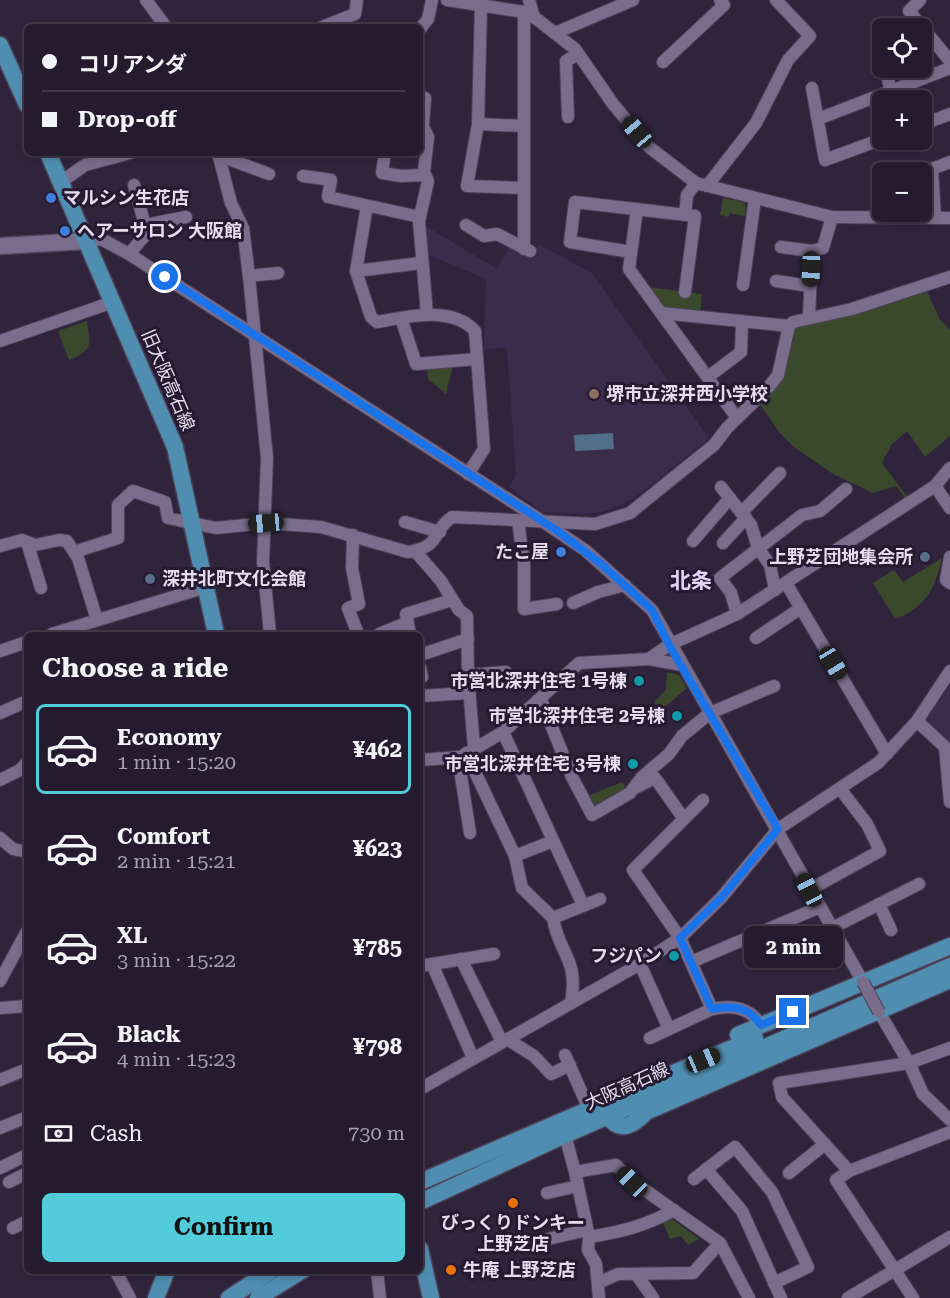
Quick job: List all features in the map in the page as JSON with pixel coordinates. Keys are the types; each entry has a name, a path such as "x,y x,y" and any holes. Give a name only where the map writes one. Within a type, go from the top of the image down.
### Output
{"main road":[{"path":"0,45 24,98"},
{"name":"旧大阪高石線","path":"49,156 176,447 216,632"},
{"path":"0,246 87,241"},
{"path":"662,1077 674,1064 950,946"},
{"name":"大阪高石線","path":"423,1181 950,956"},
{"name":"大阪高石線","path":"423,1201 565,1135 950,966"},
{"path":"608,1116 613,1123 630,1126 645,1112 950,980"},
{"path":"423,1262 431,1298"},
{"path":"156,1298 165,1274"},
{"path":"229,1298 266,1274"},
{"path":"258,1298 297,1274"}],"street":[{"path":"146,0 164,24"},
{"path":"330,24 355,14 357,0"},
{"path":"423,26 428,20 432,0"},
{"path":"447,0 529,15 555,33 578,54 613,104 649,147 701,184 832,217 872,215"},
{"path":"466,225 484,236 497,234 527,250 523,188 529,0"},
{"path":"555,33 633,0"},
{"path":"663,63 724,5 720,0"},
{"path":"685,215 687,195 701,184 756,123 788,60 810,36 776,0"},
{"path":"914,18 909,11 920,0"},
{"path":"481,5 478,124 467,186 523,188"},
{"path":"932,41 950,61"},
{"path":"568,117 566,61 578,54"},
{"path":"894,90 950,68"},
{"path":"812,87 825,160 872,143"},
{"path":"423,98 425,98 423,127 428,137 425,175 428,181 420,217 421,263 427,314"},
{"path":"818,119 872,98"},
{"path":"932,120 950,114"},
{"path":"478,124 524,126"},
{"path":"61,182 85,165 106,156"},
{"path":"219,156 231,203 243,228 249,276 267,458 263,562 270,632"},
{"path":"223,156 269,174"},
{"path":"385,156 382,173 401,176 425,175"},
{"path":"932,169 950,162"},
{"path":"303,176 331,180 328,197 420,217"},
{"path":"129,254 147,232 134,185"},
{"path":"743,285 755,199"},
{"path":"631,252 570,242 575,202 695,216 685,292"},
{"path":"932,202 935,218"},
{"path":"367,206 356,271 371,317 377,322 427,314 467,322 475,331 484,449 468,474"},
{"path":"637,209 629,269 737,418"},
{"path":"145,225 186,217"},
{"path":"781,247 812,251 823,248 832,217"},
{"path":"932,218 950,218"},
{"path":"87,241 101,239 129,254 542,520 585,550 652,610 669,645 778,829 809,890 909,1063 922,1094 950,1120"},
{"path":"809,316 812,251"},
{"path":"356,271 421,263"},
{"path":"249,276 278,273"},
{"path":"662,313 789,326 809,316 852,309 950,277"},
{"path":"776,281 810,286"},
{"path":"0,340 113,302"},
{"path":"401,318 416,364 477,359"},
{"path":"708,377 741,352 742,321"},
{"path":"74,552 117,538 118,505 133,491 165,502 168,518 216,528 266,523 321,527 408,552 415,551 434,541 448,519 459,516 595,524 630,513 714,446 778,375 789,326"},
{"path":"649,659 669,645 737,614 781,587 935,486 950,468"},
{"path":"723,543 780,473"},
{"path":"935,486 950,508"},
{"path":"722,487 743,516 758,548 781,587 801,609 887,754"},
{"path":"737,614 731,593 720,578 802,515 820,511 846,489"},
{"path":"693,541 730,498"},
{"path":"518,521 524,564 524,609 557,604"},
{"path":"405,522 440,532"},
{"path":"353,535 352,568 359,604 348,608 357,632"},
{"path":"0,546 22,540 35,545 59,540 67,541 74,552 97,620"},
{"path":"27,542 41,588"},
{"path":"415,551 441,581 459,610 467,616 470,693 466,753 470,833"},
{"path":"950,557 946,580 950,584"},
{"path":"573,603 598,592 626,585"},
{"path":"58,632 206,587"},
{"path":"391,632 408,629 406,614 452,600"},
{"path":"756,638 801,609"},
{"path":"423,654 468,639"},
{"path":"0,651 24,643"},
{"path":"423,760 466,753 503,732 541,700 579,663 649,659 682,665"},
{"path":"423,1087 640,964 680,938 721,898 778,829 841,790 879,763 917,721 950,671"},
{"path":"468,675 506,672"},
{"path":"633,789 642,777 669,754 682,736 710,713 774,686"},
{"path":"423,696 470,693"},
{"path":"541,700 572,777 592,815 655,778 684,819"},
{"path":"0,713 24,702"},
{"path":"917,721 945,747 950,802"},
{"path":"503,732 583,905"},
{"path":"466,753 515,856 522,888 553,918 573,968 574,983 571,1002"},
{"path":"0,780 24,766"},
{"path":"809,890 880,851 867,824 841,790"},
{"path":"703,800 633,870 680,938 712,1009"},
{"path":"0,838 13,849 24,851"},
{"path":"515,856 553,841"},
{"path":"832,928 919,884"},
{"path":"553,918 600,899"},
{"path":"879,904 891,930"},
{"path":"691,962 820,907"},
{"path":"0,981 24,938"},
{"path":"473,1058 426,965 494,954"},
{"path":"0,956 14,956"},
{"path":"461,959 505,1040 534,1056 550,1074 567,1060 589,1109"},
{"path":"640,964 669,1029"},
{"path":"0,1008 24,1006"},
{"path":"650,1038 712,1009 741,1008 753,1014 761,1025"},
{"path":"849,1171 782,1096 778,1083 909,1063 950,1048"},
{"path":"0,1080 24,1070"},
{"path":"0,1128 24,1118"},
{"path":"913,1298 836,1180 849,1171 950,1132"},
{"path":"565,1135 588,1233 588,1250 596,1264 599,1298"},
{"path":"789,1173 825,1144"},
{"path":"694,1179 735,1147 772,1192 808,1267 774,1283"},
{"path":"1,1166 24,1156"},
{"path":"575,1172 616,1165 632,1182 720,1243 749,1298"},
{"path":"706,1169 742,1210 781,1298"},
{"path":"9,1182 24,1174"},
{"path":"547,1193 578,1186"},
{"path":"548,1239 643,1226 674,1210"},
{"path":"13,1228 24,1222"},
{"path":"848,1298 950,1237"},
{"path":"598,1283 618,1274 693,1273 720,1243"},
{"path":"117,1274 130,1298"},
{"path":"377,1274 380,1298"},
{"path":"636,1274 653,1298"}],"shaded area":[{"name":"堺市立深井西小学校","path":"424,225 497,269 509,247 531,259 538,244 592,273 709,439 637,496 619,506 601,512 582,514 542,512 509,486 516,476 507,348 484,349 486,279 424,253"},
{"path":"950,685 950,745 925,722"}],"green space":[{"path":"723,198 743,202 746,207 745,216 729,213 729,217 720,215"},
{"path":"648,287 702,294 700,315 665,310"},
{"path":"926,289 940,320 950,329 950,436 925,457 907,431 891,445 882,463 908,498 906,499 896,486 873,493 833,474 794,447 779,432 760,404 794,329 800,323"},
{"path":"87,321 88,346 83,353 69,360 58,331"},
{"path":"453,366 446,394 428,379 427,368"},
{"path":"942,558 928,596 914,609 895,619 873,583 894,570 903,582"},
{"path":"667,672 679,675 687,688 659,712 654,702 666,690"},
{"path":"622,782 625,786 622,792 597,806 592,805 588,796"},
{"path":"672,1219 699,1239 688,1245 681,1236 670,1239 663,1223"}],"water":[{"path":"613,433 614,449 575,451 574,435"}],"place":[{"name":"マルシン生花店","path":"51,198"},
{"name":"ヘアーサロン 大阪館","path":"65,231"},
{"name":"堺市立深井西小学校","path":"594,394"},
{"name":"たこ屋","path":"561,552"},
{"name":"上野芝団地集会所","path":"925,557"},
{"name":"深井北町文化会館","path":"150,579"},
{"name":"市営北深井住宅 1号棟","path":"639,681"},
{"name":"市営北深井住宅 2号棟","path":"677,716"},
{"name":"市営北深井住宅 3号棟","path":"633,764"},
{"name":"フジパン","path":"674,956"},
{"name":"びっくりドンキー 上野芝店","path":"513,1203"},
{"name":"牛庵 上野芝店","path":"451,1270"}],"district":[{"name":"北条","path":"691,581"}],"route":[{"path":"165,277 556,530 585,550 652,610 669,645 778,829 721,898 697,924 680,938 712,1009 741,1008 753,1014 761,1025 793,1012"}]}
